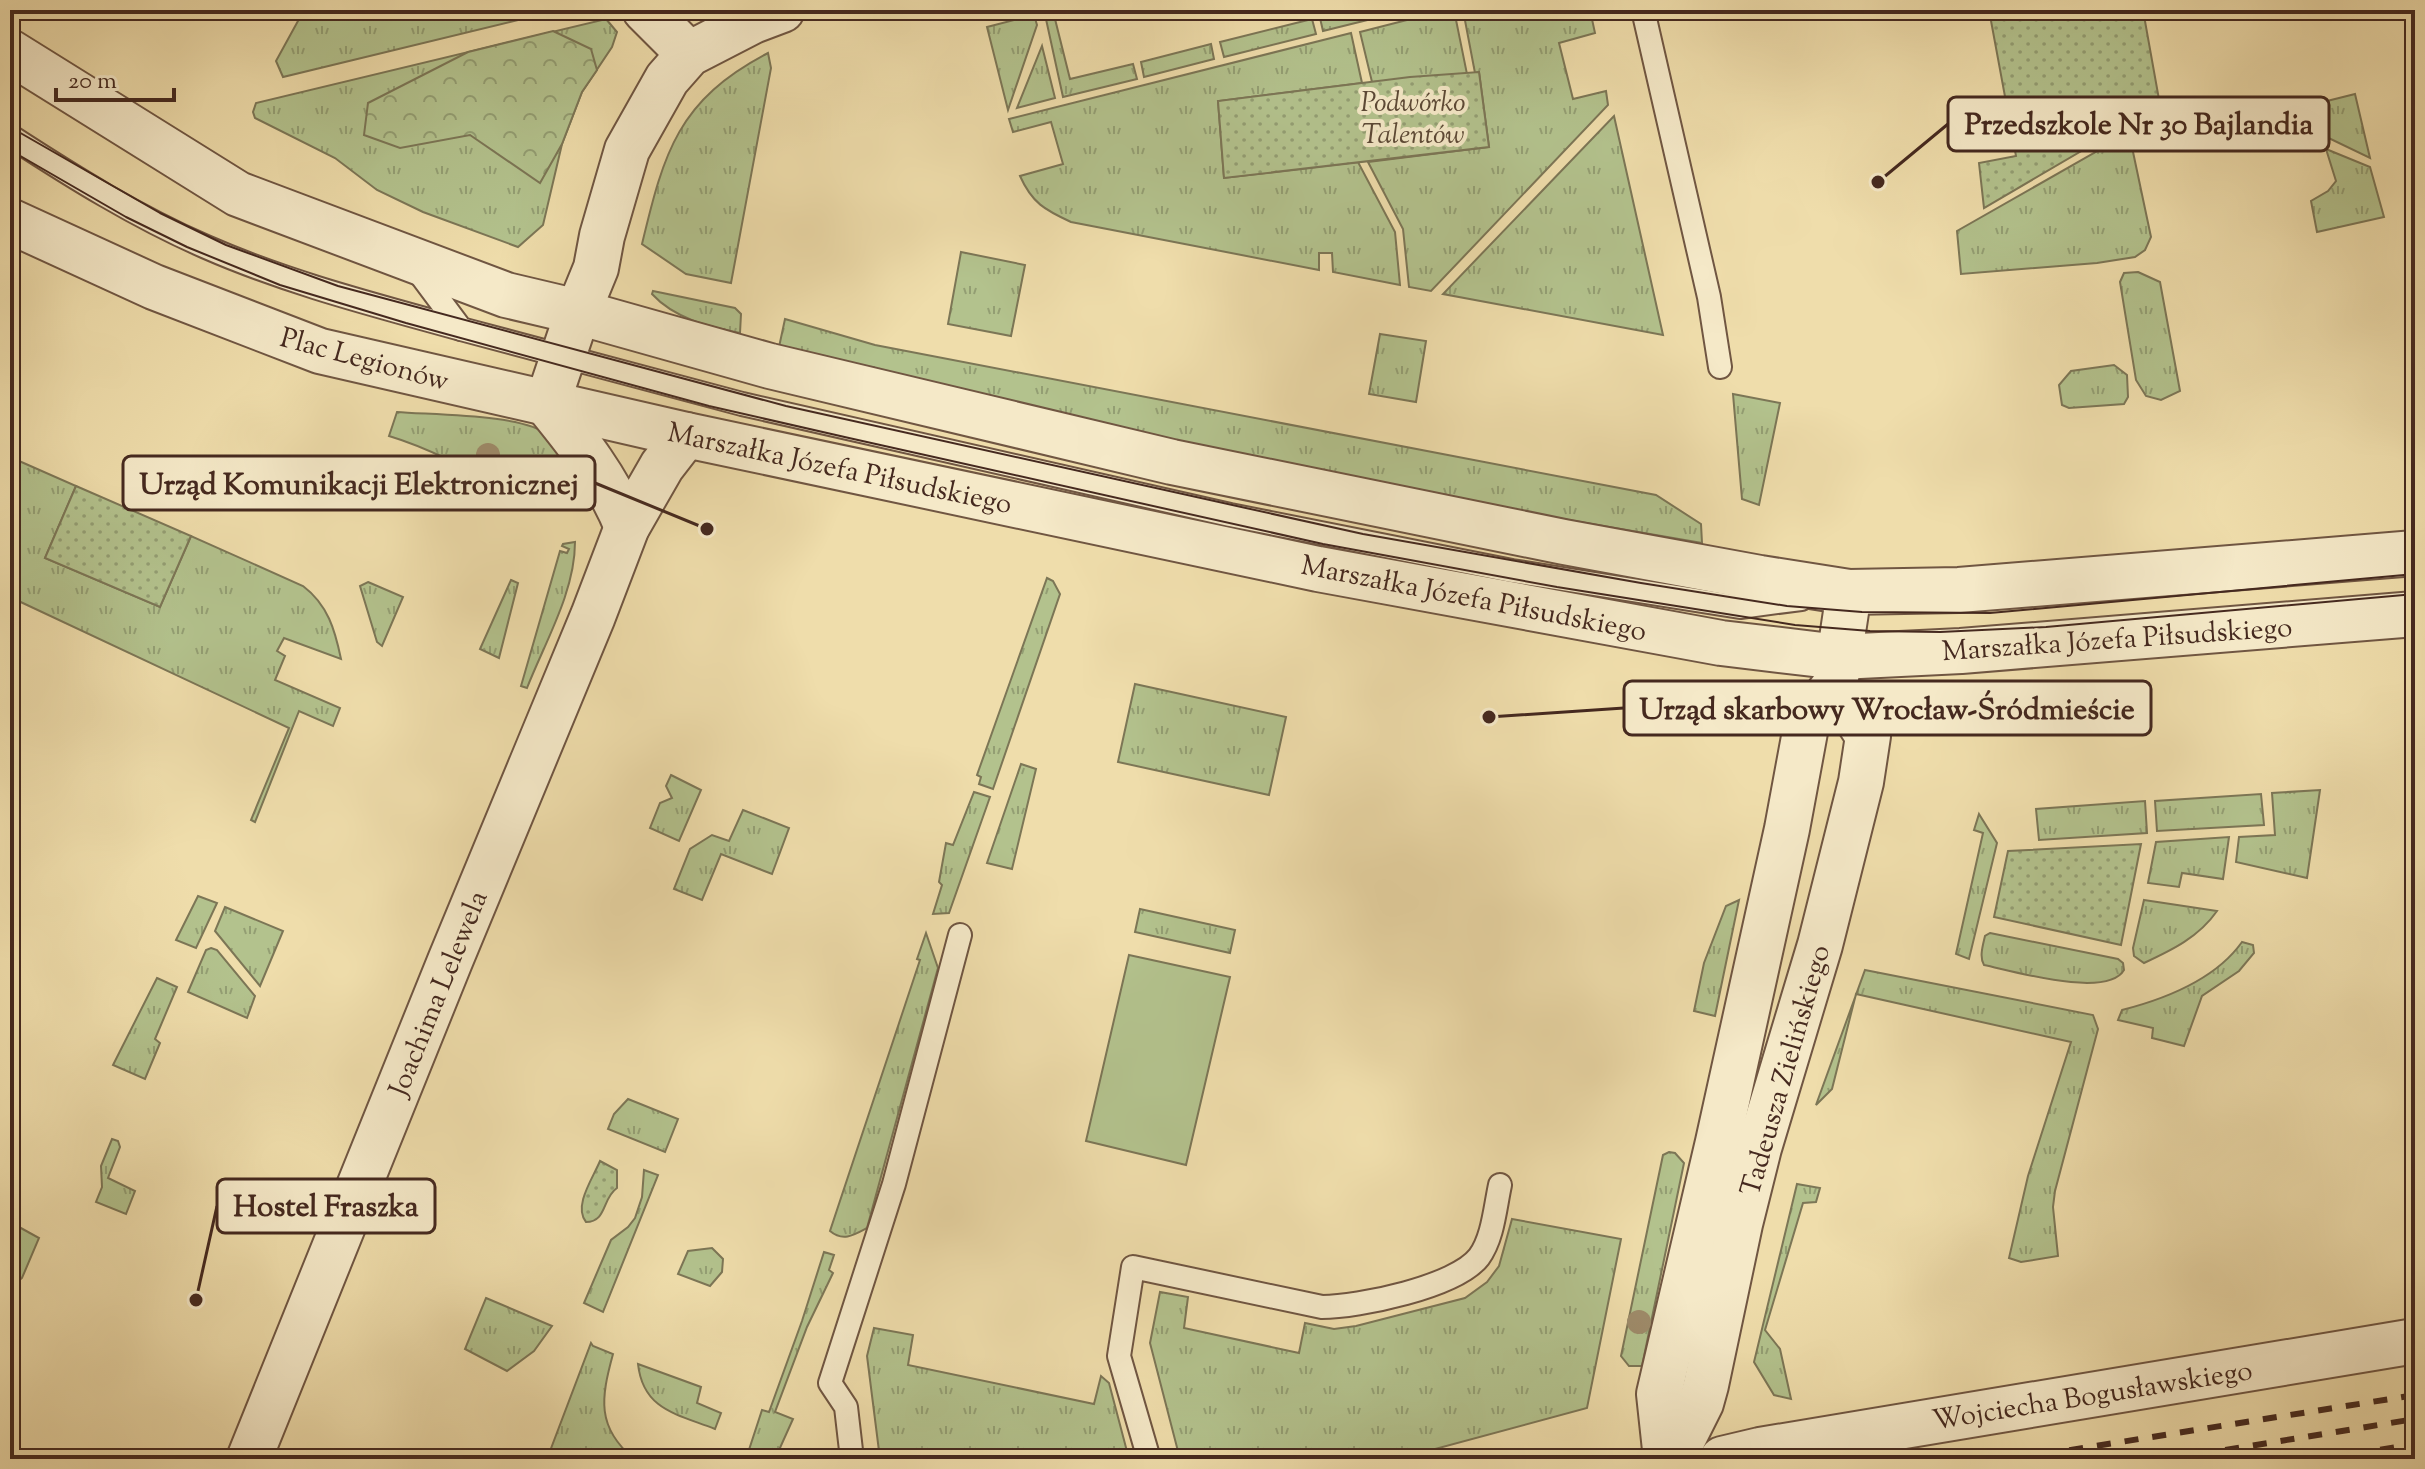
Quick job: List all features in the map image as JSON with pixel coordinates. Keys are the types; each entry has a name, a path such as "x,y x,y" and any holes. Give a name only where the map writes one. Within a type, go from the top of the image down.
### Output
{"street":[{"path":"645,10 689,54"},
{"path":"627,527 609,489 547,404 596,268 627,150 667,79 689,54 753,21 782,10"},
{"path":"10,52 238,194 506,295 770,366 1172,462 1564,542 1849,592 1959,590 2415,553"},
{"name":"Plac Legionów","path":"10,221 154,287 305,346 547,404"},
{"name":"Marszałka Józefa Piłsudskiego","path":"547,404 1318,569 1721,643 1837,671 1961,651 2415,614"},
{"name":"Joachima Lelewela","path":"249,1459 627,527 662,466 686,435"},
{"name":"Tadeusza Zielińskiego","path":"1666,1459 1659,1394 1787,829 1807,721 1837,671 1849,592"},
{"name":"Tadeusza Zielińskiego","path":"1673,1459 1701,1403 1706,1385 1759,1148 1778,1094 1820,945 1865,761 1868,736 1837,671"},
{"name":"Wojciecha Bogusławskiego","path":"1722,1459 1776,1447 2415,1341"}],"lane":[{"path":"1643,10 1709,297 1720,367"},
{"path":"10,136 140,215 206,247 323,290 742,404 1230,515 1512,571 1740,607 1849,592"},
{"path":"409,260 461,329"},
{"path":"852,1459 846,1407 830,1383 894,1184 960,935"},
{"path":"1741,1035 1747,1198"},
{"path":"1149,1459 1119,1356 1133,1267 1322,1307 1346,1307 1448,1280 1468,1268 1480,1256 1487,1240 1500,1185"}],"green space":[{"path":"304,10 551,12 283,77 276,61"},
{"path":"1044,10 1055,10 1070,79 1133,64 1137,79 1063,97"},
{"path":"1350,10 1408,10 1323,31 1320,18"},
{"path":"1454,10 1467,74 1372,82 1360,32"},
{"path":"1463,10 1590,10 1595,33 1559,43 1573,99 1606,91 1608,105 1431,291 1409,287 1403,229 1368,162 1489,147 1479,72 1475,73"},
{"path":"1989,10 2143,10 2160,105 1984,208 1979,163 2016,156"},
{"path":"1034,15 1037,25 1008,110 987,27"},
{"path":"606,19 617,32 612,47 582,92 562,144 543,225 518,247 423,212 377,190 335,158 255,118 253,112 256,103"},
{"path":"1312,19 1316,34 1224,57 1220,42"},
{"path":"553,31 591,49 597,70 582,92 562,144 540,183 470,135 400,148 364,135 368,103 468,52"},
{"path":"1351,33 1362,83 1218,101 1224,178 1358,162 1395,232 1400,285 1333,272 1332,253 1319,253 1319,270 1071,222 1040,205 1020,176 1063,164 1051,122 1013,132 1009,119"},
{"path":"1211,44 1214,59 1144,77 1141,62"},
{"path":"1042,46 1055,98 1017,108"},
{"path":"768,53 771,68 731,283 686,274 642,244 658,182 680,132 694,110 713,90"},
{"name":"Podwórko Talentów","path":"1479,72 1489,147 1224,178 1218,101 1410,77"},
{"path":"2355,94 2370,158 2314,131 2307,106"},
{"path":"1614,116 1663,335 1443,294"},
{"path":"2129,133 2151,237 2145,250 2135,257 2097,263 1961,274 1957,231"},
{"path":"2326,149 2370,167 2384,217 2317,232 2311,201 2328,191 2336,181"},
{"path":"961,252 1025,265 1011,336 948,324"},
{"path":"2138,272 2160,282 2180,391 2161,400 2146,396 2136,380 2120,282 2124,273"},
{"path":"653,291 735,308 741,314 740,333 704,324 671,310 652,294"},
{"path":"785,319 875,345 1656,495 1701,524 1702,543 1482,505 1179,441 779,347"},
{"path":"1380,334 1426,341 1416,402 1369,394"},
{"path":"2114,365 2127,375 2128,397 2124,404 2069,408 2062,405 2059,385 2071,371"},
{"path":"1733,394 1780,403 1759,505 1742,499"},
{"path":"397,412 499,419 536,428 553,440 582,479 532,484 482,476 426,449 389,436"},
{"path":"10,457 76,486 45,558 160,607 191,536 303,586 319,601 333,628 341,659 284,638 277,651 285,656 275,680 340,708 333,726 299,711 255,822 251,820 289,728 10,597"},
{"path":"76,486 191,536 160,607 45,558"},
{"path":"575,542 565,598 527,688 521,686 560,551 567,553 569,549 563,544"},
{"path":"1047,578 1053,581 1060,594 993,789 979,784 981,777 977,775"},
{"path":"511,580 518,583 499,658 480,649"},
{"path":"368,582 403,597 382,646 377,642 360,586"},
{"path":"1135,684 1286,717 1269,795 1118,762"},
{"path":"1021,764 1036,769 1012,869 987,863"},
{"path":"671,775 701,790 679,841 650,828 660,803 672,798 666,786"},
{"path":"2320,790 2307,878 2236,862 2239,837 2275,835 2272,793"},
{"path":"974,792 990,797 949,913 933,914 942,885 939,882 946,843 953,845"},
{"path":"2261,794 2264,825 2157,831 2155,801"},
{"path":"2145,801 2147,833 2039,840 2036,809"},
{"path":"743,810 789,828 772,874 721,854 702,900 674,889 690,849 712,835 729,841"},
{"path":"1979,814 1997,843 1969,959 1956,954 1983,833 1974,830"},
{"path":"2229,837 2223,879 2182,873 2179,887 2148,883 2156,842"},
{"path":"2141,844 2121,945 1994,917 2008,851"},
{"path":"198,896 217,903 196,948 176,940"},
{"path":"1739,900 1715,1016 1694,1011 1704,963 1726,906"},
{"path":"2144,900 2217,911 2175,948 2144,963 2134,956 2133,948"},
{"path":"225,907 283,931 260,986 215,931"},
{"path":"1140,909 1235,930 1230,953 1135,932"},
{"path":"926,933 938,968 867,1228 853,1235 839,1236 830,1231 920,960 917,959"},
{"path":"1990,933 2118,959 2123,963 2124,970 2114,978 2080,983 1984,965 1982,947 1985,936"},
{"path":"2242,942 2253,945 2254,953 2239,971 2202,996 2184,1046 2152,1038 2153,1028 2118,1020 2122,1010 2172,994 2204,977"},
{"path":"206,950 217,950 255,996 247,1018 188,992"},
{"path":"1129,955 1230,977 1186,1165 1086,1141"},
{"path":"1865,970 2093,1015 2098,1029 2055,1191 2053,1207 2058,1256 2021,1262 2009,1258 2028,1176 2071,1042 1856,994"},
{"path":"157,978 177,987 155,1039 160,1043 145,1079 113,1065"},
{"path":"1855,997 1832,1089 1816,1105"},
{"path":"628,1099 678,1119 665,1152 608,1129 614,1114"},
{"path":"112,1139 118,1141 120,1147 108,1178 135,1191 126,1214 96,1202 102,1187 101,1166"},
{"path":"1675,1153 1684,1163 1642,1366 1629,1366 1621,1356 1663,1155"},
{"path":"600,1161 617,1170 617,1188 598,1218 586,1222 583,1200"},
{"path":"644,1170 658,1175 603,1312 584,1303 611,1240 635,1218 642,1197"},
{"path":"1797,1184 1820,1188 1816,1202 1803,1203 1765,1330 1780,1349 1791,1399 1774,1395 1754,1362"},
{"path":"1512,1219 1621,1239 1587,1408 1398,1459 1180,1459 1150,1343 1160,1292 1188,1297 1184,1328 1299,1353 1305,1323 1334,1329 1356,1326 1465,1298 1487,1282 1499,1266"},
{"path":"10,1222 39,1238 22,1278 10,1288 10,1243 15,1233 10,1231"},
{"path":"712,1248 723,1259 722,1272 710,1286 678,1274 688,1251"},
{"path":"824,1252 834,1255 829,1270 833,1273 807,1327 775,1412 793,1419 775,1459 746,1459 762,1410 769,1412"},
{"path":"486,1298 552,1326 534,1351 507,1371 465,1349"},
{"path":"874,1328 913,1335 908,1365 1094,1404 1101,1376 1109,1383 1129,1459 880,1459 867,1356"},
{"path":"591,1343 613,1354 604,1398 607,1423 622,1447 634,1459 547,1459"},
{"path":"638,1364 701,1387 697,1403 721,1413 715,1429 675,1414 655,1401 641,1379"}],"tram line":[{"path":"10,127 160,213 226,245 338,286 786,406 1363,534 1787,606 1862,612 1990,613 2415,574"},
{"path":"10,150 126,217 187,247 280,285 406,323 709,406 1323,544 1557,587 1795,625 1870,631 1940,632 2046,627 2415,594"}],"railway":[{"path":"2014,1459 2415,1395"},
{"path":"2170,1459 2415,1419"},
{"path":"2325,1459 2415,1444"}],"place":[{"name":"Przedszkole Nr 30 Bajlandia","path":"1878,182"},
{"name":"Urząd Komunikacji Elektronicznej","path":"707,529"},
{"name":"Urząd skarbowy Wrocław-Śródmieście","path":"1489,717"},
{"name":"Hostel Fraszka","path":"196,1300"}]}
